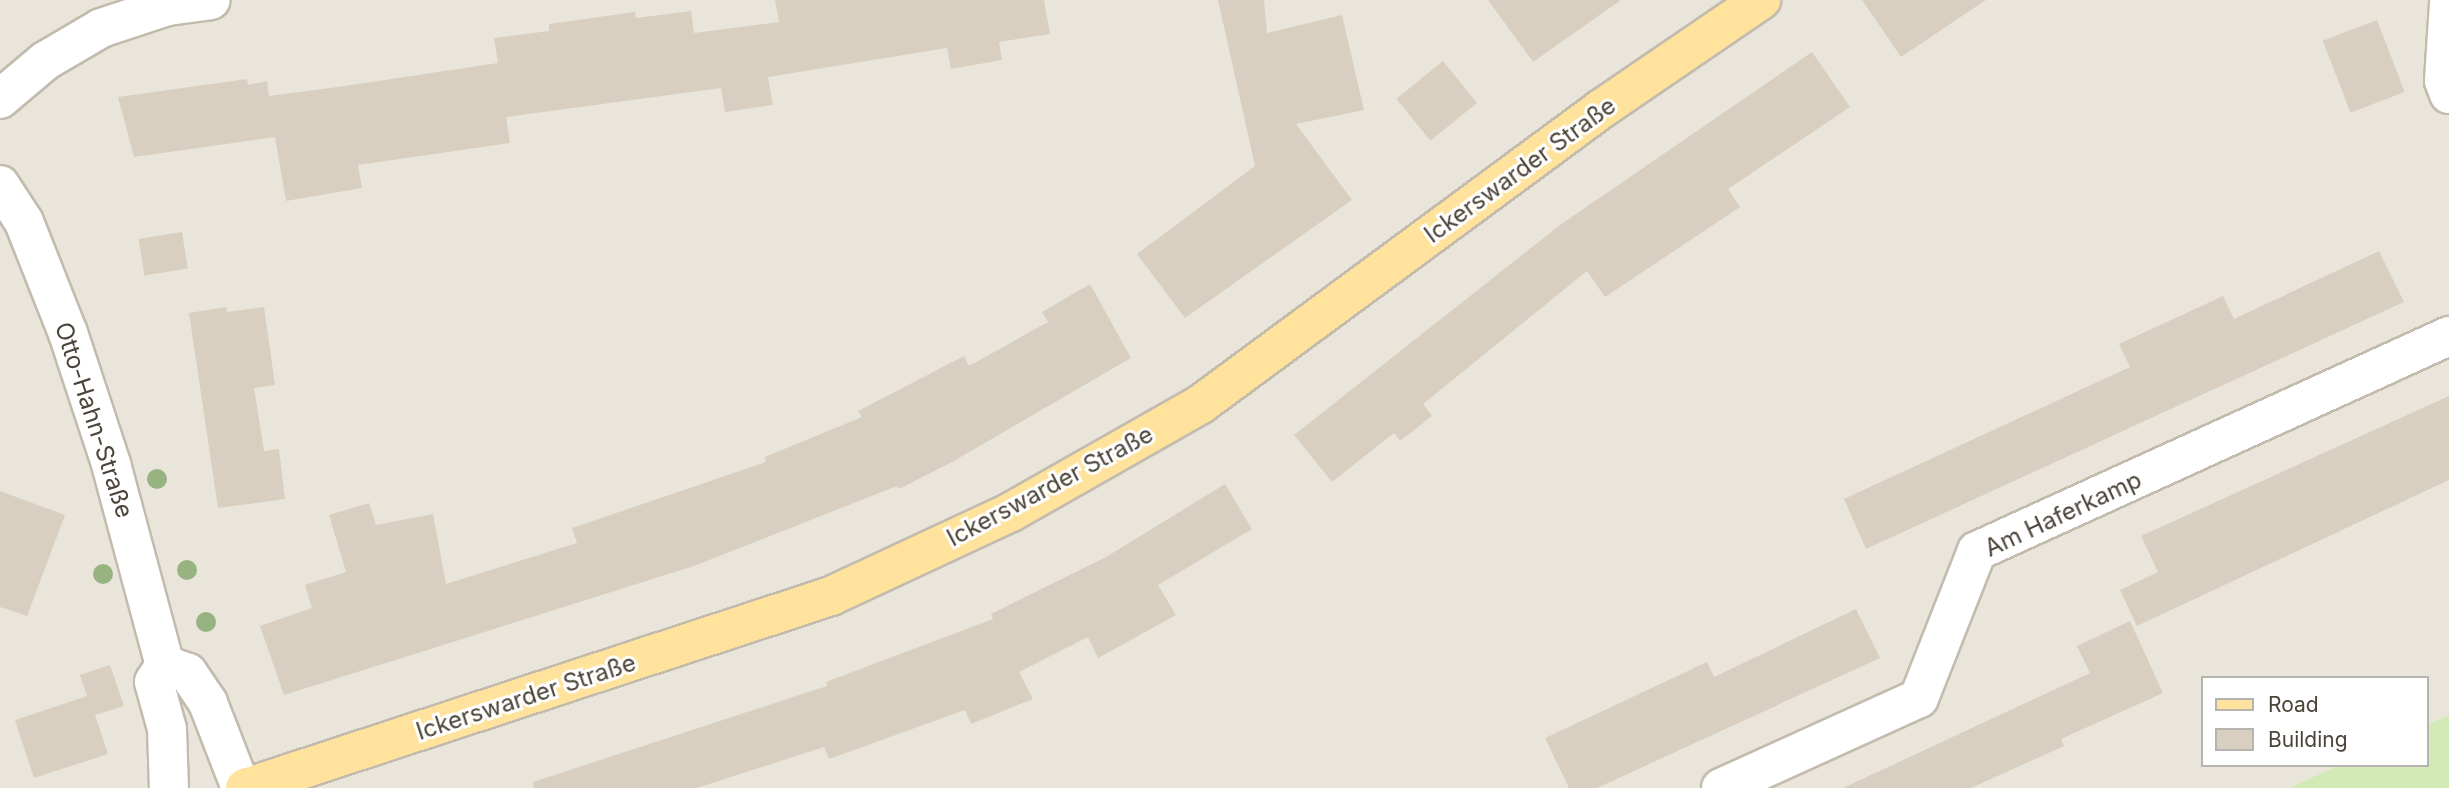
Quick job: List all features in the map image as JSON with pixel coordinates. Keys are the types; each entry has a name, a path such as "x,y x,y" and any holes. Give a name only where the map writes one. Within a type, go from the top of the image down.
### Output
{"main road":[{"name":"Ickerswarder Straße","path":"243,788 831,596 1011,512 1201,404 1601,109 1761,0"}],"street":[{"path":"0,99 45,61 101,28 168,6 211,0"},
{"path":"2449,3 2444,81 2449,94"},
{"name":"Otto-Hahn-Straße","path":"0,185 24,222 68,332 111,464 165,665 155,682 167,729 169,788"},
{"name":"Am Haferkamp","path":"1721,788 1919,698 1978,551 2449,336"},
{"path":"165,665 188,673 208,703 243,788"}],"shaded area":[{"path":"0,0 2449,0 2449,715 2428,724 2428,676 2200,676 2200,767 2335,767 2289,788 0,788"}],"green space":[{"path":"2449,715 2449,788 2289,788 2335,767 2428,767 2428,724"}],"building":[{"path":"775,0 1044,0 1050,34 999,42 1002,60 951,69 947,48 768,77 773,105 725,112 721,88 506,117 510,143 358,165 362,188 286,201 275,137 134,157 118,97 247,79 248,85 267,81 269,96 498,63 494,38 549,31 549,24 635,12 636,18 691,11 694,33 779,22"},
{"path":"1218,0 1264,0 1267,33 1342,15 1364,110 1296,124 1352,200 1185,318 1137,254 1255,166"},
{"path":"1488,0 1621,0 1533,62"},
{"path":"1862,0 1986,0 1901,57"},
{"path":"2377,20 2405,92 2350,113 2323,41"},
{"path":"1812,52 1850,107 1728,189 1740,207 1605,297 1587,271 1423,404 1432,416 1400,441 1394,433 1332,482 1294,435 1560,225"},
{"path":"1443,61 1477,103 1430,141 1396,99"},
{"path":"182,232 188,269 144,275 139,239"},
{"path":"2379,251 2404,302 1866,549 1844,499 2130,367 2119,344 2223,296 2234,319"},
{"path":"1090,284 1131,358 952,462 899,489 897,486 694,566 284,695 260,626 312,608 305,585 346,572 329,515 369,503 376,525 433,514 446,584 577,543 572,528 766,462 765,457 862,417 858,411 964,356 969,366 1048,322 1042,312"},
{"path":"226,307 227,312 264,307 275,385 254,388 264,451 279,449 285,499 218,508 189,313"},
{"path":"2449,396 2449,480 2137,626 2120,590 2158,572 2141,536"},
{"path":"1225,484 1252,529 1158,585 1176,615 1098,658 1088,637 1019,672 1033,699 971,724 965,710 829,759 824,747 697,788 534,788 533,782 827,686 826,682 993,619 991,614 1106,557"},
{"path":"0,491 65,515 27,616 0,607"},
{"path":"1856,609 1880,658 1597,788 1569,788 1545,738 1707,662 1714,677"},
{"path":"2130,621 2163,693 2061,739 2064,746 1971,788 1843,788 2090,673 2077,646"},
{"path":"110,665 124,706 95,715 108,754 34,778 15,720 87,696 80,675"}]}
